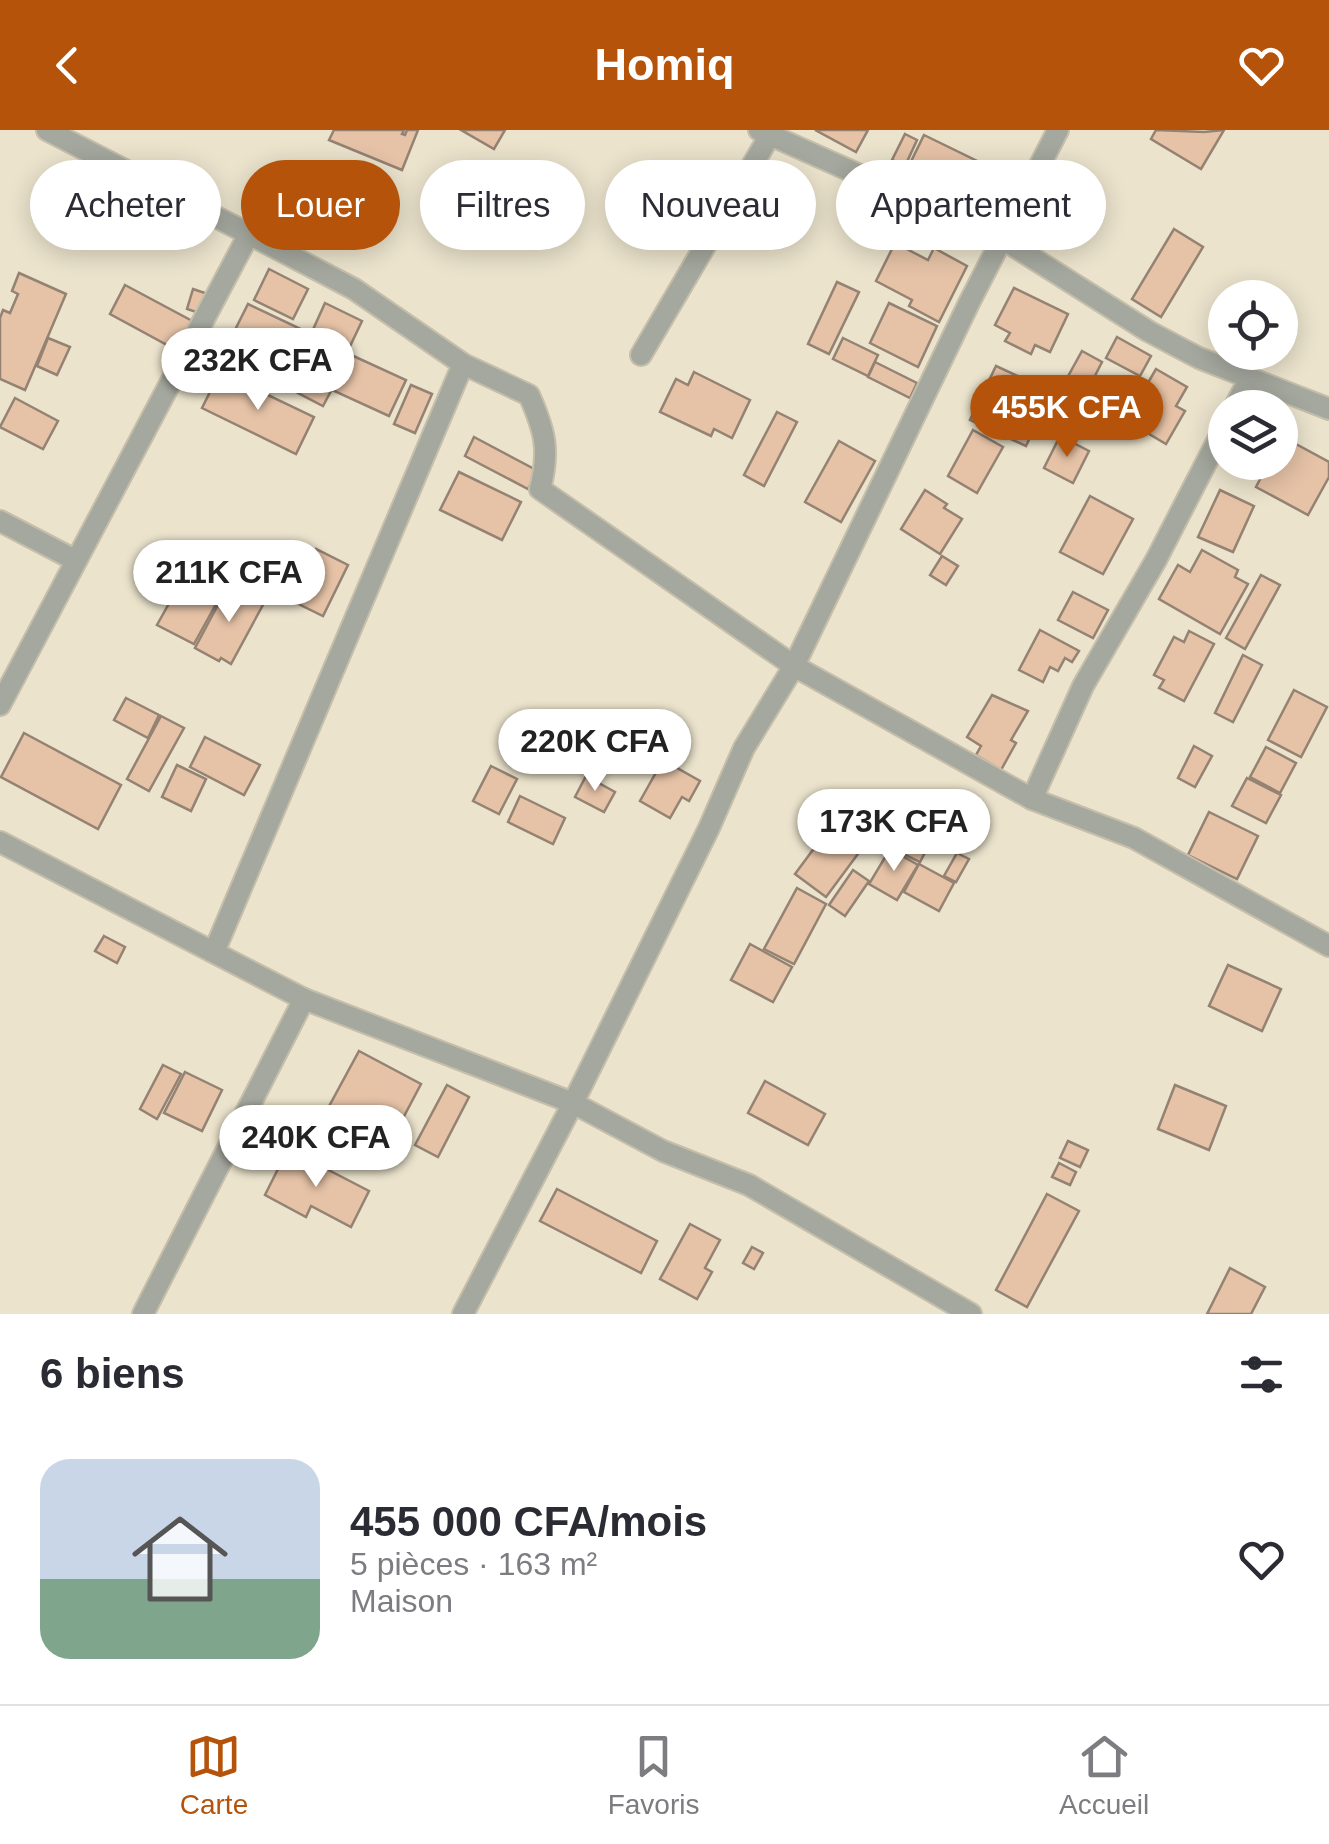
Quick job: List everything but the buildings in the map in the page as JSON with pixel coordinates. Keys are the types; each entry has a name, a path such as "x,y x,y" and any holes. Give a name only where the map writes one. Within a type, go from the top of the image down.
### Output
{"street":[{"path":"48,130 241,230"},
{"path":"1042,160 1058,130"},
{"path":"640,355 768,132 836,163"},
{"path":"0,704 241,249"},
{"path":"280,250 354,289 463,364 530,395 545,433 546,465 540,488 794,666 1032,799 1134,838 1329,946"},
{"path":"463,1314 574,1103 744,748 794,666 995,250"},
{"path":"1020,250 1148,331 1199,358 1329,408"},
{"path":"214,952 463,364"},
{"path":"1244,390 1250,378"},
{"path":"1032,799 1083,686 1156,560 1208,459"},
{"path":"0,521 74,560"},
{"path":"0,842 304,998 574,1103 664,1151 748,1186 971,1314"},
{"path":"144,1314 304,998"}]}
